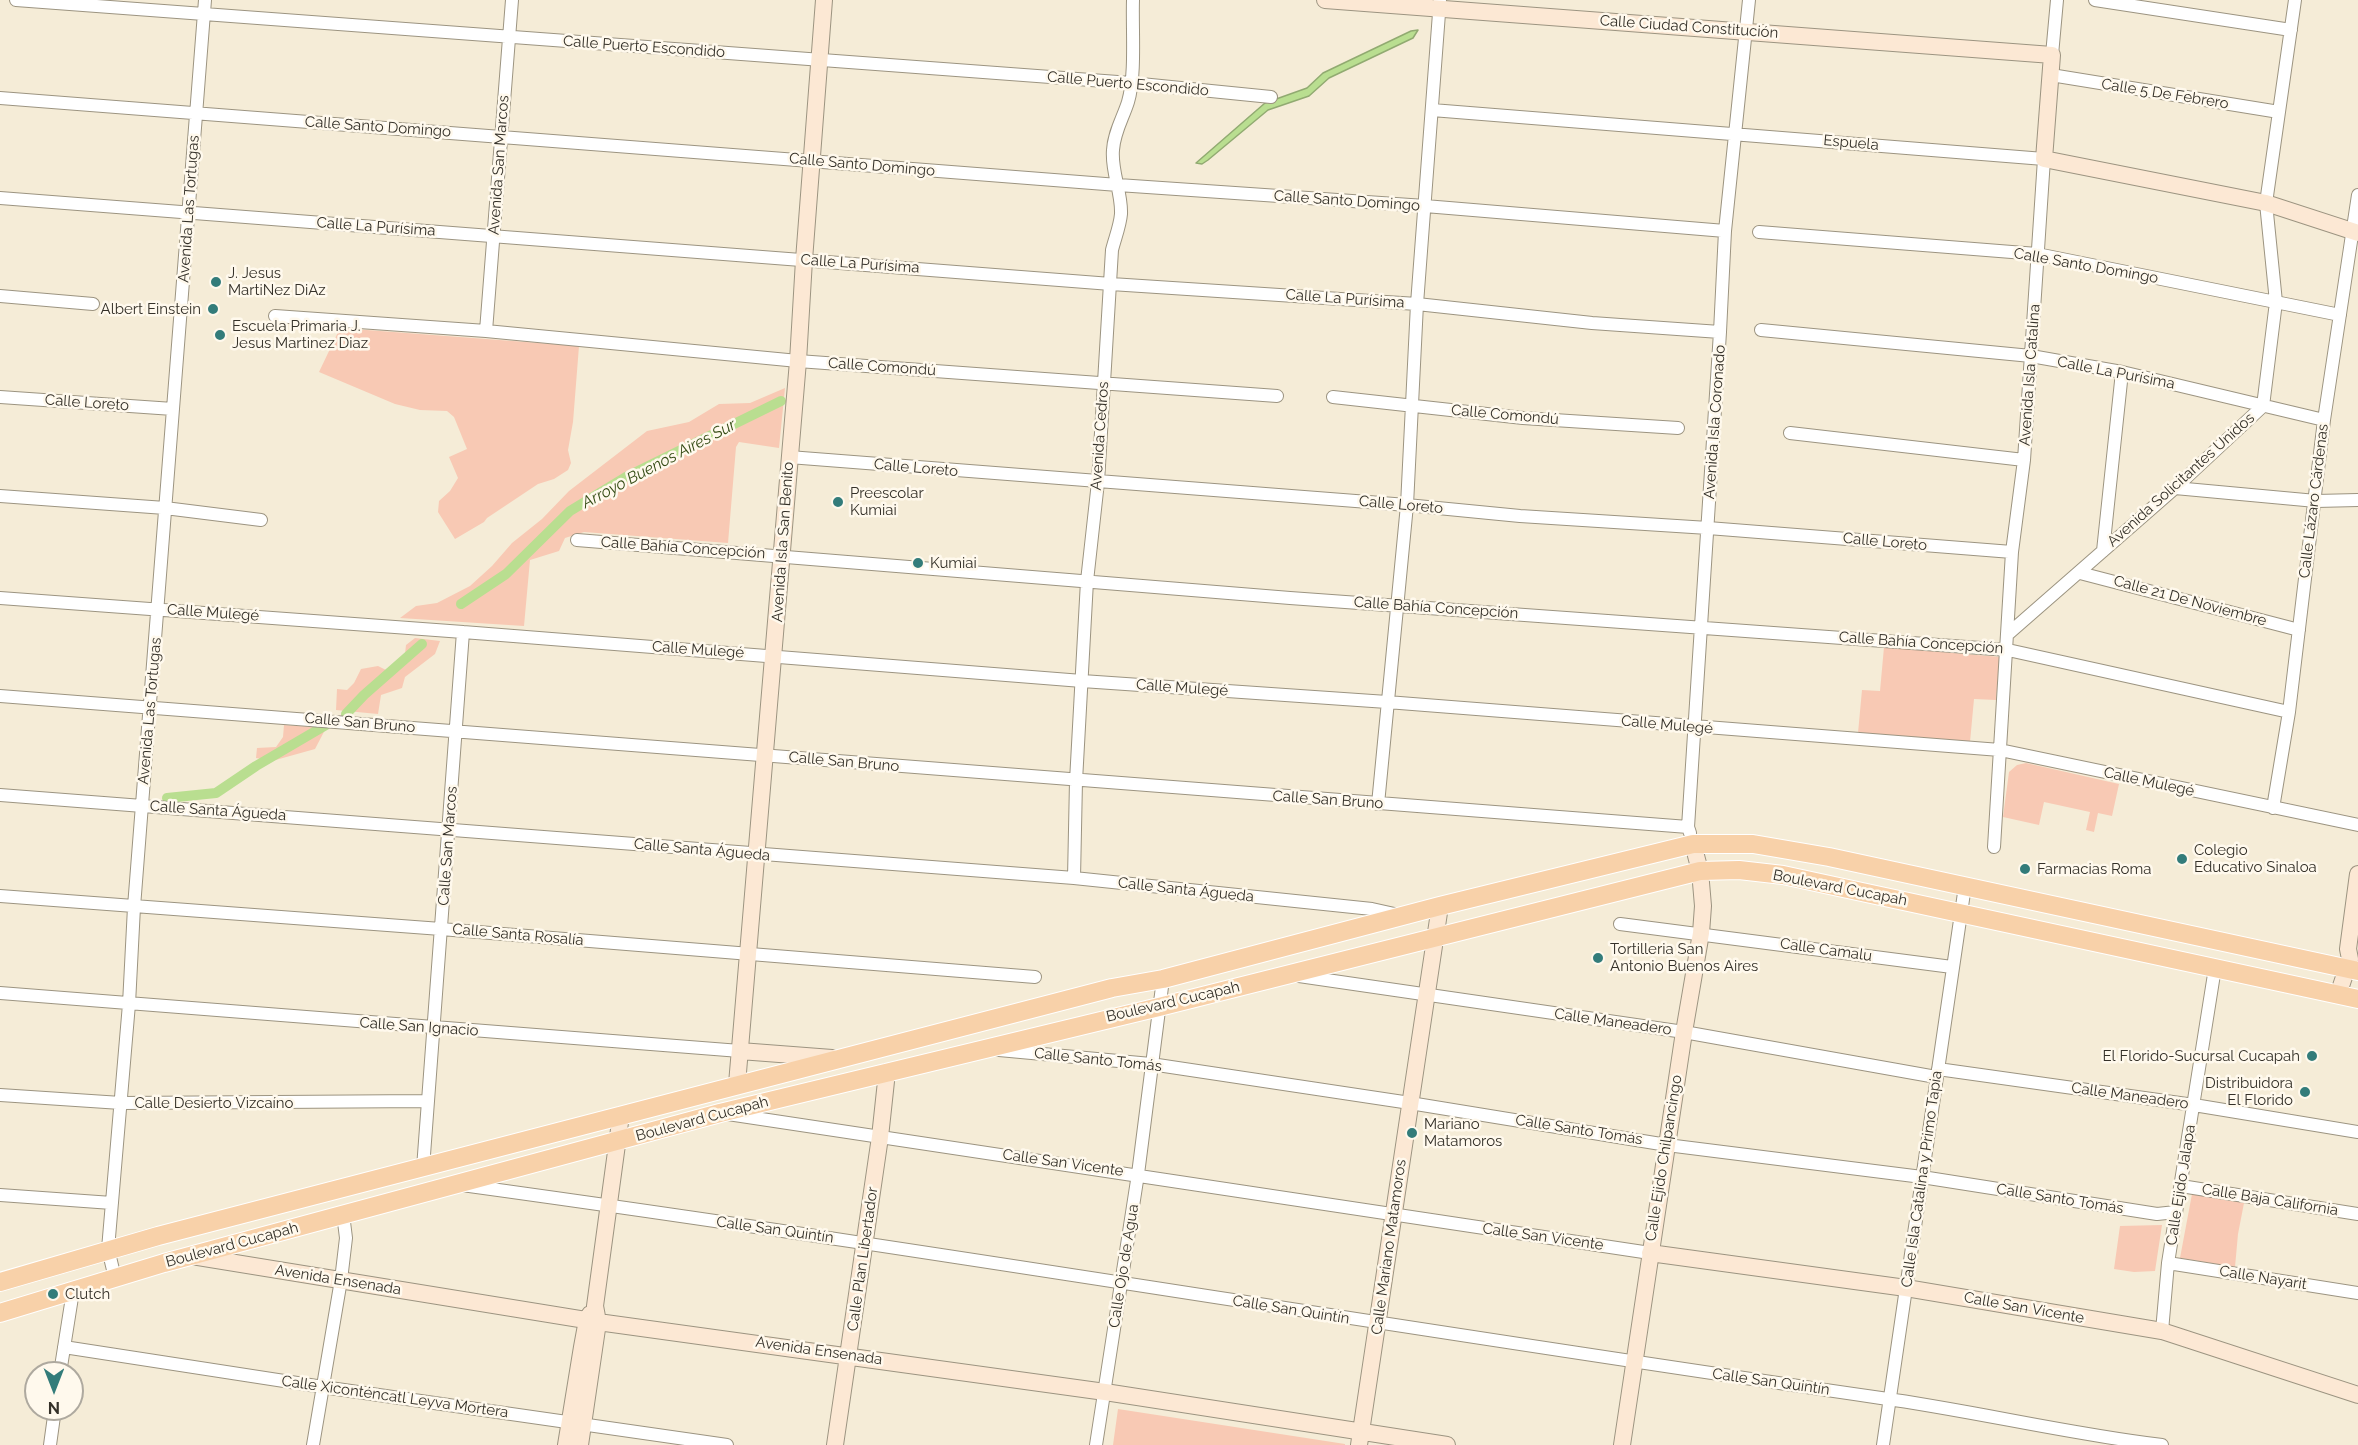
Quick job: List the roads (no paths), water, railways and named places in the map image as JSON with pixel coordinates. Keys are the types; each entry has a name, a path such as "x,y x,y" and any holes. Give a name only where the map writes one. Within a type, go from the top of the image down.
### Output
{"main road":[{"name":"Boulevard Cucapah","path":"0,1282 108,1249 737,1084 1112,988 1162,979 1440,906 1691,836 1829,857 2352,967"},
{"name":"Boulevard Cucapah","path":"0,1313 164,1263 720,1113 1114,1016 1159,1007 1700,871 1739,870 1783,874 2358,999"},
{"path":"1112,988 1118,996 1119,1007 1114,1016"},
{"path":"158,1236 164,1263"}],"street":[{"name":"Calle Puerto Escondido","path":"16,0 1131,83 1271,97"},
{"name":"Avenida Las Tortugas","path":"115,1278 108,1249 129,1004 134,907 205,0"},
{"name":"Avenida San Marcos","path":"486,331 512,0"},
{"name":"Avenida Isla San Benito","path":"737,1084 798,361 824,0"},
{"name":"Avenida Cedros","path":"1074,878 1076,781 1087,581 1098,483 1112,250 1121,213 1118,185 1112,166 1113,147 1118,124 1128,102 1131,83 1133,0"},
{"name":"Calle Ciudad Constitución","path":"1325,0 1440,4 1745,32 2052,55"},
{"name":"Avenida Isla Coronado","path":"1691,836 1700,626 1725,231 1749,0"},
{"name":"Avenida Isla Catalina","path":"1994,847 2008,650 2012,552 2024,460 2057,0"},
{"path":"2095,0 2291,30"},
{"name":"Avenida Solicitantes Unidos","path":"2008,634 2080,573 2263,406 2276,302 2266,203 2295,0"},
{"path":"1378,804 1407,505 1417,304 1440,4"},
{"name":"Calle 5 De Febrero","path":"2051,75 2279,112"},
{"name":"Calle Santo Domingo","path":"0,98 1118,185 1425,206 1725,231"},
{"name":"Espuela","path":"1432,110 2044,159 2266,203"},
{"name":"Calle Lázaro Cárdenas","path":"2273,808 2289,712 2324,420 2355,232 2358,195"},
{"name":"Calle La Purísima","path":"0,198 1111,284 1417,304 1720,333"},
{"path":"2266,203 2355,232"},
{"name":"Calle Santo Domingo","path":"1759,232 2037,254 2340,315"},
{"path":"0,296 93,304"},
{"name":"Calle Comondú","path":"275,315 486,331 798,361 1277,396"},
{"name":"Calle La Purísima","path":"1761,330 2031,357 2122,372 2324,420"},
{"path":"2103,551 2122,372"},
{"name":"Calle Loreto","path":"0,397 173,409"},
{"name":"Calle Comondú","path":"1333,397 1523,418 1678,428"},
{"path":"1790,433 2024,460"},
{"name":"Calle Loreto","path":"789,458 1407,505 1520,516 2012,552"},
{"path":"2175,488 2316,501 2358,500"},
{"path":"0,496 165,508 261,520"},
{"name":"Calle Bahía Concepción","path":"577,540 1396,605 2008,650 2289,712"},
{"name":"Calle 21 De Noviembre","path":"2080,573 2299,630"},
{"name":"Calle Mulegé","path":"0,598 2000,750 2358,825"},
{"name":"Calle San Marcos","path":"423,1168 463,632"},
{"name":"Calle San Bruno","path":"0,696 1378,804 1691,836"},
{"name":"Calle Santa Águeda","path":"0,795 1074,878 1371,909 1403,916"},
{"name":"Calle Ejido Chilpancingo","path":"1622,1445 1683,1032 1701,933 1700,871 1691,836"},
{"path":"2352,967 2348,949 2358,874"},
{"name":"Calle Isla Catalina y Primo Tapia","path":"1883,1445 1965,886"},
{"name":"Calle Santa Rosalía","path":"0,896 1035,977"},
{"name":"Calle Mariano Matamoros","path":"1360,1438 1440,906"},
{"name":"Calle Camalu","path":"1620,924 1952,968"},
{"path":"2338,995 2352,967 2358,940"},
{"name":"Calle Ejido Jalapa","path":"2162,1331 2168,1263 2215,968"},
{"name":"Calle Maneadero","path":"1289,974 1683,1032 1937,1073 2194,1105 2358,1132"},
{"name":"Calle Ojo de Agua","path":"1096,1445 1138,1174 1162,979"},
{"name":"Calle San Ignacio","path":"0,993 837,1059"},
{"name":"Calle Santo Tomás","path":"980,1049 1151,1064 1410,1102 1667,1144 1922,1178 2157,1214 2176,1212"},
{"name":"Calle Plan Libertador","path":"835,1445 880,1137 887,1072"},
{"name":"Calle Desierto Vizcaíno","path":"0,1095 121,1103 428,1101"},
{"name":"Calle San Vicente","path":"720,1113 1138,1174 1394,1215 1906,1288 2162,1331 2358,1395"},
{"path":"566,1445 576,1424 621,1115"},
{"name":"Calle San Quintín","path":"455,1184 865,1243 1378,1323 1889,1399 2155,1445"},
{"name":"Calle Baja California","path":"2181,1186 2358,1214"},
{"path":"0,1195 112,1203"},
{"path":"313,1445 341,1280 346,1238 343,1214"},
{"name":"Avenida Ensenada","path":"191,1256 1105,1392 1360,1438 1447,1445"},
{"name":"Calle Nayarit","path":"2168,1263 2358,1293"},
{"path":"62,1361 73,1291"},
{"name":"Calle Xiconténcatl Leyva Mortera","path":"64,1347 727,1445"},
{"path":"50,1445 53,1421"},
{"path":"576,1424 580,1445"}],"waterway":[{"name":"Arroyo Buenos Aires Sur","path":"461,604 506,574 570,511 626,477 781,401"},
{"name":"Arroyo Buenos Aires Sur","path":"346,714 422,644"},
{"name":"Arroyo Buenos Aires Sur","path":"167,798 216,793 256,766 326,725"}],"place":[{"name":"J. Jesus MartiNez DiAz","path":"216,282"},
{"name":"Albert Einstein","path":"213,309"},
{"name":"Escuela Primaria J. Jesus Martinez Diaz","path":"220,335"},
{"name":"Preescolar Kumiai","path":"838,502"},
{"name":"Kumiai","path":"918,563"},
{"name":"Colegio Educativo Sinaloa","path":"2182,859"},
{"name":"Farmacias Roma","path":"2025,869"},
{"name":"Tortilleria San Antonio Buenos Aires","path":"1598,958"},
{"name":"El Florido-Sucursal Cucapah","path":"2312,1056"},
{"name":"Distribuidora El Florido","path":"2305,1092"},
{"name":"Mariano Matamoros","path":"1412,1133"},
{"name":"Clutch","path":"53,1294"}]}
